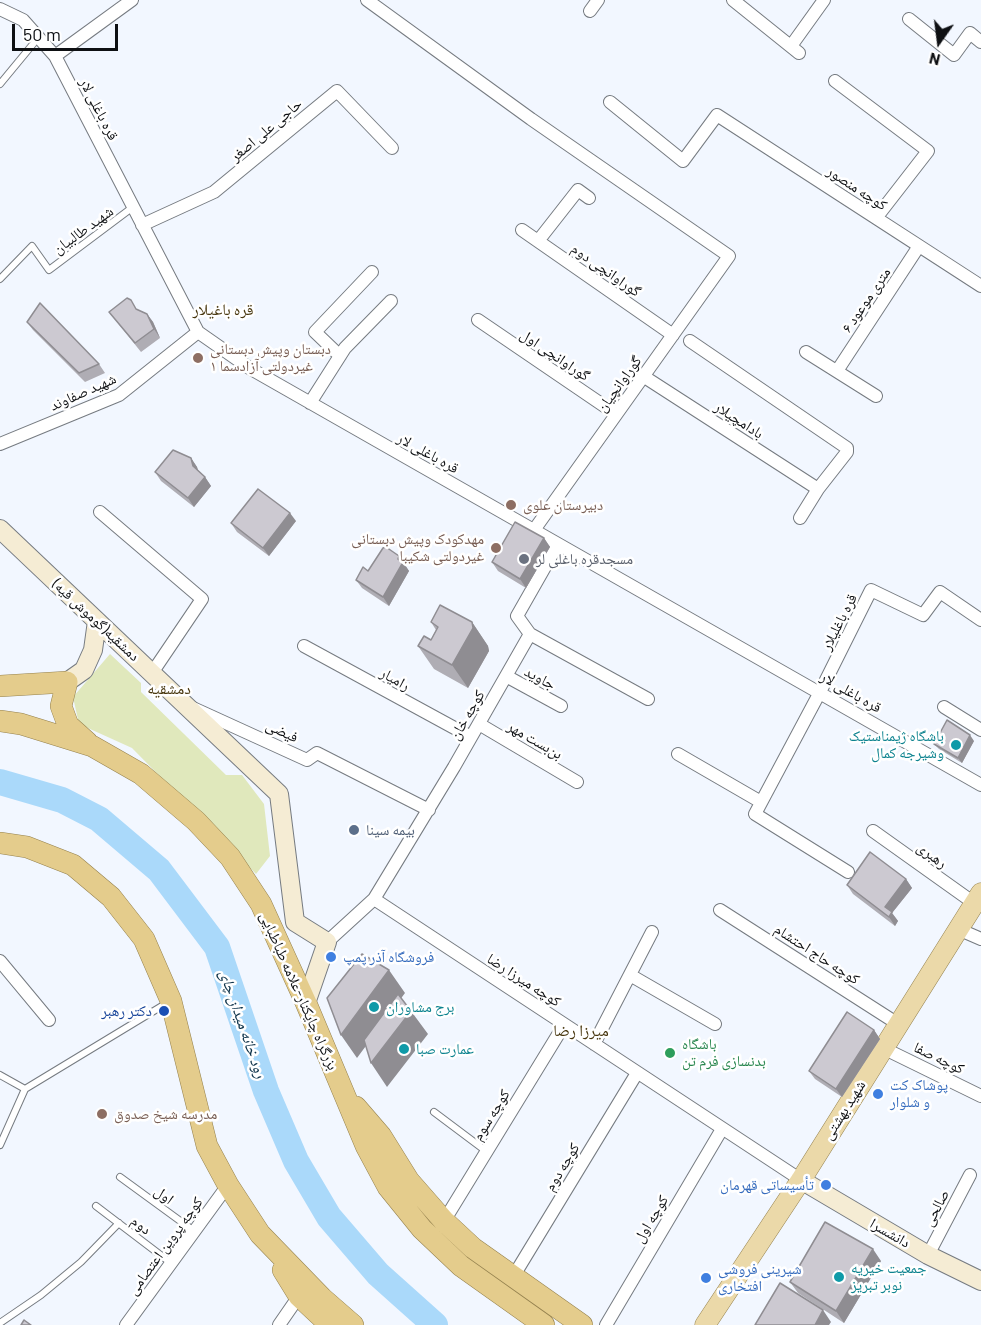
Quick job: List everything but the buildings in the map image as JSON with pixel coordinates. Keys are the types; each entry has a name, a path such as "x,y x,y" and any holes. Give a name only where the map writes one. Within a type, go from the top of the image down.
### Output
{"highway":[{"path":"0,686 67,682 61,706 68,725 92,746"},
{"name":"بزرگراه چایکنار-علامه طباطبایی","path":"0,721 21,724 92,746 141,774 196,821 230,857 261,904 306,1003 366,1146 388,1187 422,1229 461,1266 544,1325"},
{"path":"0,843 27,847 73,865 111,897 144,939 171,1001 207,1146 228,1185 299,1296 330,1325"},
{"path":"345,1094 381,1136 409,1181 444,1221 473,1248 582,1325"},
{"path":"260,1234 322,1298 353,1325"}],"main road":[{"name":"دمشقیه(گوموش قیه)","path":"0,529 279,794 295,922 327,942"},
{"path":"67,682 84,670 93,650 98,621"},
{"name":"شهید بهشتى","path":"705,1325 801,1180 978,898"},
{"path":"306,1003 327,942"},
{"name":"دانشسرا","path":"801,1180 928,1255 981,1281"}],"street":[{"path":"55,56 132,0"},
{"name":"گوراوانچیان","path":"368,0 531,119 729,256 534,530"},
{"path":"590,11 598,0"},
{"path":"733,0 795,49 824,0"},
{"name":"قره باغلی لار","path":"0,9 23,20 55,56 198,332 250,369 981,785"},
{"path":"909,19 954,55 969,33 981,42"},
{"path":"835,81 928,151 876,218"},
{"name":"حاجی علی اصغر","path":"142,225 214,192 337,91 392,148"},
{"name":"کوچه منصور","path":"610,102 683,161 717,115 981,286"},
{"path":"538,241 578,190 590,198"},
{"name":"گوراوانچی دوم","path":"522,230 672,335"},
{"name":"۶ متری موعود","path":"837,371 920,246"},
{"path":"340,356 315,332 372,272"},
{"path":"310,403 345,348 391,301"},
{"name":"گوراوانچی اول","path":"478,320 616,414"},
{"name":"شهید صفاوند","path":"0,444 119,396 198,332"},
{"path":"690,341 848,448 800,518"},
{"path":"806,352 876,396"},
{"name":"بادامچیلار","path":"643,376 818,489"},
{"path":"100,512 202,599 152,673"},
{"path":"558,544 517,616 530,634 648,699"},
{"name":"قره باغلیلار","path":"820,692 871,590 923,615 940,592 981,620"},
{"name":"کوچه خان","path":"374,900 429,810 530,634"},
{"name":"رامیار","path":"304,646 471,737"},
{"name":"جاوید","path":"506,676 561,706"},
{"path":"820,692 755,814 848,872"},
{"name":"فیضی","path":"184,703 307,760 317,753 429,810"},
{"path":"944,707 981,730"},
{"name":"بن‌بست مهر","path":"478,724 577,782"},
{"path":"678,754 761,802"},
{"name":"رهبری","path":"873,831 978,898"},
{"path":"327,942 374,900"},
{"name":"کوچه میرزا رضا","path":"374,900 801,1180"},
{"name":"کوچه حاج احتشام","path":"720,910 898,1024"},
{"path":"958,929 981,939"},
{"path":"594,1044 652,932"},
{"path":"0,961 49,1020"},
{"path":"630,975 715,1024"},
{"name":"کوچه سوم","path":"444,1221 564,1025"},
{"name":"کوچه صفا","path":"883,1048 981,1096"},
{"name":"کوچه دوم","path":"513,1277 637,1072"},
{"name":"کوچه اول","path":"606,1325 722,1129"},
{"name":"صالحی","path":"928,1255 970,1175"},
{"name":"کوچه پروین اعتصامی","path":"126,1325 228,1185"},
{"path":"279,1325 299,1296"}],"lane":[{"path":"0,84 39,37"},
{"name":"شهید طالبیان","path":"0,279 32,246 49,270 133,207"},
{"path":"0,1144 25,1089 171,1001"},
{"path":"0,1076 25,1089"},
{"path":"434,1112 487,1151"},
{"name":"اول","path":"120,1177 194,1232"},
{"name":"دوم","path":"96,1206 171,1263"},
{"path":"0,1323 81,1262 119,1223"}],"green space":[{"path":"110,654 141,683 141,692 226,775 242,775 264,804 270,856 256,874 132,748 79,724 73,697"}],"waterway":[{"name":"رود خانه میدان چای","path":"0,782 62,800 99,819 159,870 217,947 266,1091 296,1161 329,1217 378,1274 435,1325"}],"place":[{"name":"دبستان وپیش دبستانی غیردولتی آزادسما ۱","path":"198,358"},
{"name":"دبیرستان علوی","path":"511,505"},
{"name":"مهدکودک وپیش دبستانی غیردولتی شکیبا","path":"496,548"},
{"name":"مسجدقره باغلی لر","path":"524,559"},
{"name":"باشگاه ژیمناستیک وشیرجه کمال","path":"956,745"},
{"name":"بیمه سینا","path":"354,830"},
{"name":"فروشگاه آذر پمپ","path":"331,957"},
{"name":"برج مشاوران","path":"374,1007"},
{"name":"دکتر رهبر","path":"164,1011"},
{"name":"عمارت صبا","path":"404,1049"},
{"name":"باشگاه بدنسازی فرم تن","path":"670,1053"},
{"name":"پوشاک کت و شلوار","path":"878,1094"},
{"name":"مدرسه شیخ صدوق","path":"102,1114"},
{"name":"تأسیساتی قهرمان","path":"826,1185"},
{"name":"جمعیت خیریه نوبر تبریز","path":"839,1277"},
{"name":"شیرینی فروشی افتخاری","path":"706,1278"}],"district":[{"name":"قره باغیلار","path":"223,310"},
{"name":"دمشقیه","path":"169,689"},
{"name":"میرزا رضا","path":"581,1031"}]}
